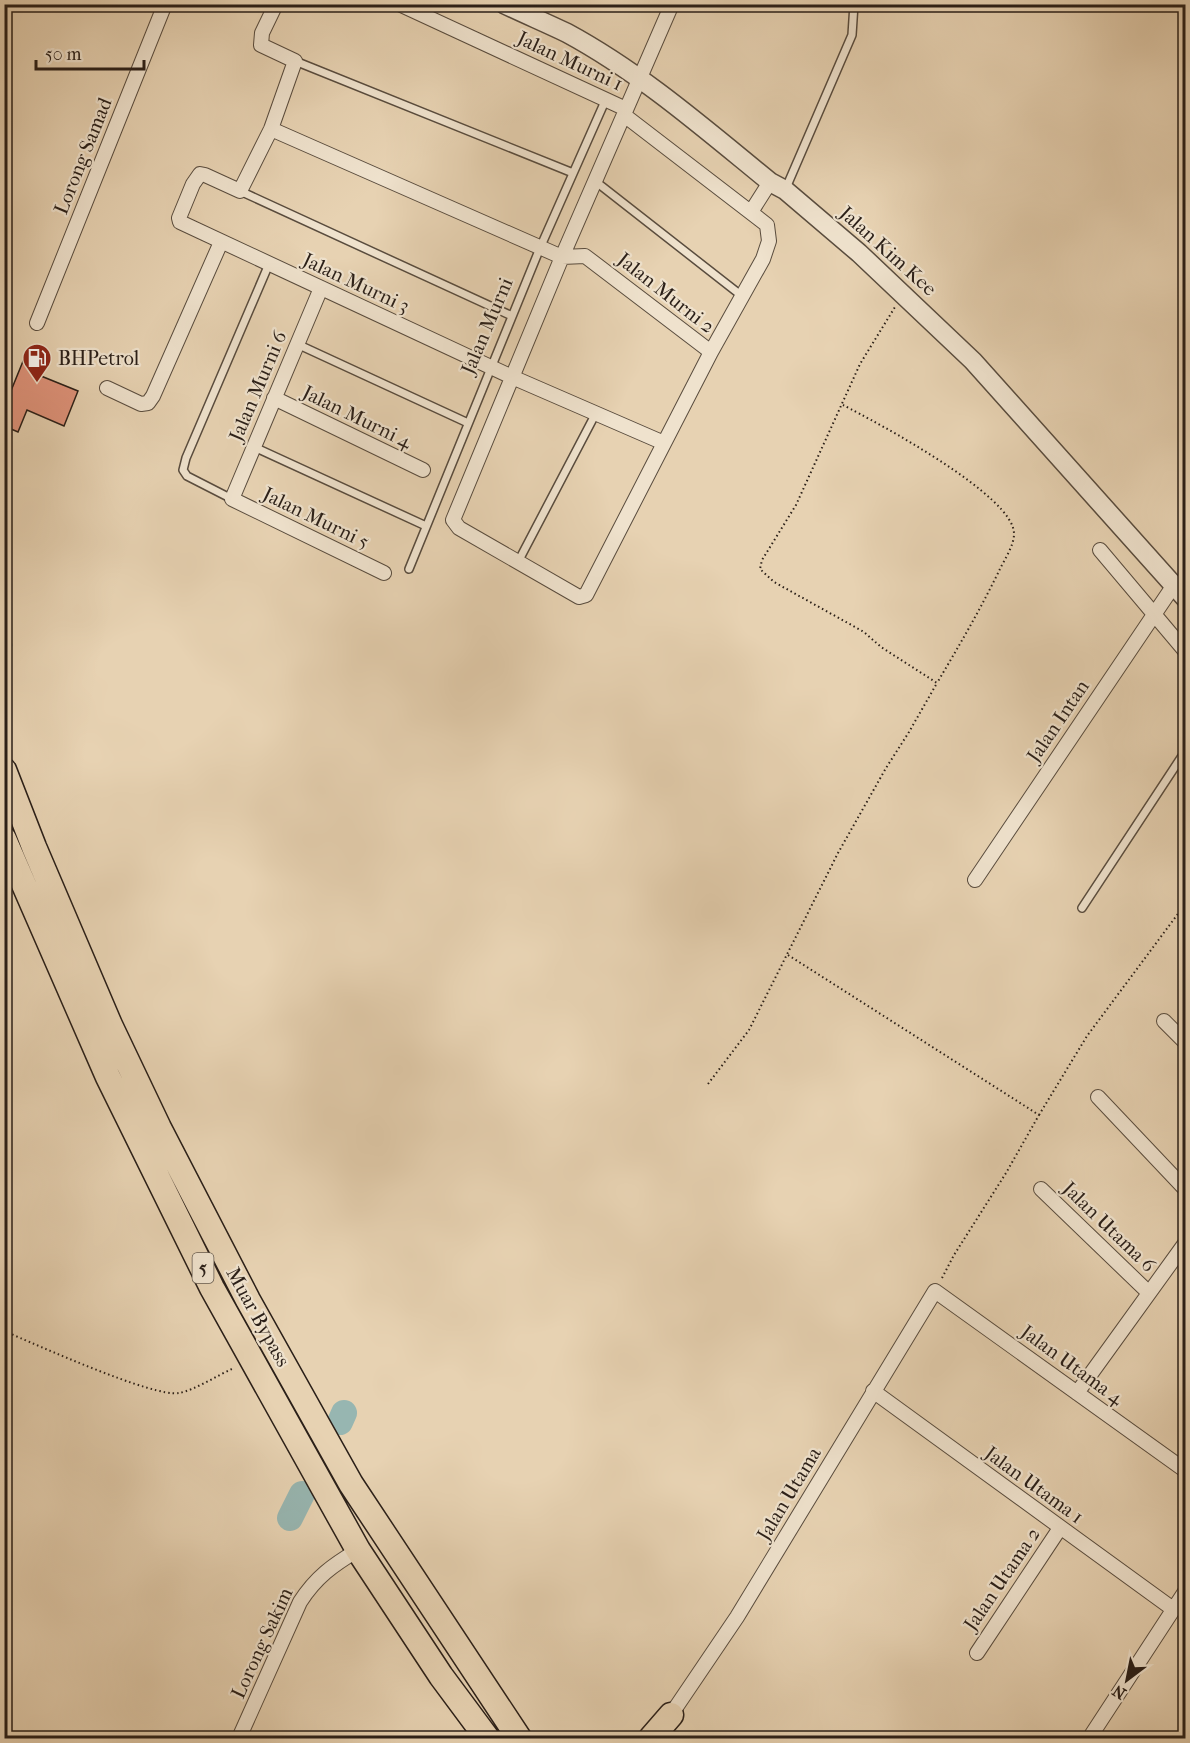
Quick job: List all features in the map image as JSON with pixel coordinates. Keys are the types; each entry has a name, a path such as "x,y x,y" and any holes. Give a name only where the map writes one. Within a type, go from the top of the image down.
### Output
{"highway":[{"name":"Muar Bypass","path":"4,770 34,847 110,1025 159,1128 248,1300 346,1474 519,1738"},
{"name":"Muar Bypass","path":"4,839 108,1077 213,1288 358,1550 441,1676 488,1738"},
{"path":"420,1589 536,1738"},
{"path":"441,1676 482,1738"},
{"path":"656,1738 671,1715"}],"street":[{"name":"Lorong Samad","path":"37,323 165,4"},
{"path":"240,191 271,129 296,61 261,45 262,33 276,4"},
{"name":"Jalan Murni 1","path":"399,4 606,99 754,207 767,225 769,241 763,259 711,352"},
{"name":"Jalan Kim Kee","path":"504,4 567,33 669,100 859,253 973,361 1180,592"},
{"path":"512,377 672,4"},
{"name":"Jalan Murni 2","path":"271,129 562,257 585,256 711,352 583,597 579,597 459,528 453,520 512,377"},
{"name":"Jalan Murni 3","path":"240,191 200,174 193,184 179,218 180,222 490,367 664,443"},
{"path":"754,207 778,186"},
{"path":"107,388 141,404 148,403 221,242"},
{"name":"Jalan Murni 6","path":"232,498 321,288"},
{"name":"Jalan Murni 4","path":"274,398 423,470"},
{"name":"Jalan Murni 5","path":"232,498 384,573"},
{"path":"1100,550 1185,652"},
{"name":"Jalan Intan","path":"975,880 1153,615 1180,592"},
{"path":"1164,1021 1185,1042"},
{"path":"1098,1097 1185,1190"},
{"name":"Jalan Utama 6","path":"1041,1189 1149,1293"},
{"path":"1077,1393 1185,1242"},
{"name":"Jalan Utama","path":"671,1715 737,1617 934,1290"},
{"name":"Jalan Utama 4","path":"934,1290 1185,1471"},
{"name":"Jalan Utama 1","path":"873,1391 1173,1609"},
{"name":"Jalan Utama 2","path":"977,1653 1060,1528"},
{"name":"Lorong Sakim","path":"239,1738 300,1602 318,1577 358,1550"},
{"path":"1092,1734 1185,1590"}],"lane":[{"path":"778,186 852,35 854,4"},
{"path":"296,61 573,173"},
{"name":"Jalan Murni","path":"409,569 490,367 606,99"},
{"path":"595,181 742,296"},
{"path":"240,191 512,316"},
{"path":"232,498 187,476 183,470 186,458 268,264"},
{"path":"297,344 468,423"},
{"path":"518,562 596,413"},
{"path":"253,447 426,526"},
{"path":"1082,908 1185,750"}],"path":[{"path":"903,295 860,364 796,505 762,560 760,569 774,582 864,632 881,647 937,682"},
{"path":"708,1084 749,1030 838,853 886,768 970,629 1009,552 1014,537 1014,529 1010,521 995,502 970,482 914,445 843,405"},
{"path":"934,1290 1087,1036 1185,903"},
{"path":"788,955 1039,1115"},
{"path":"4,1331 142,1386 171,1394 181,1393 252,1359"}],"building":[{"name":"BHPetrol","path":"28,349 48,357 41,376 78,391 64,426 27,410 18,432 4,426 4,408"}],"waterway":[{"path":"340,1422 344,1413"},
{"path":"290,1518 302,1494"}],"place":[{"name":"BHPetrol","path":"37,384"}]}
